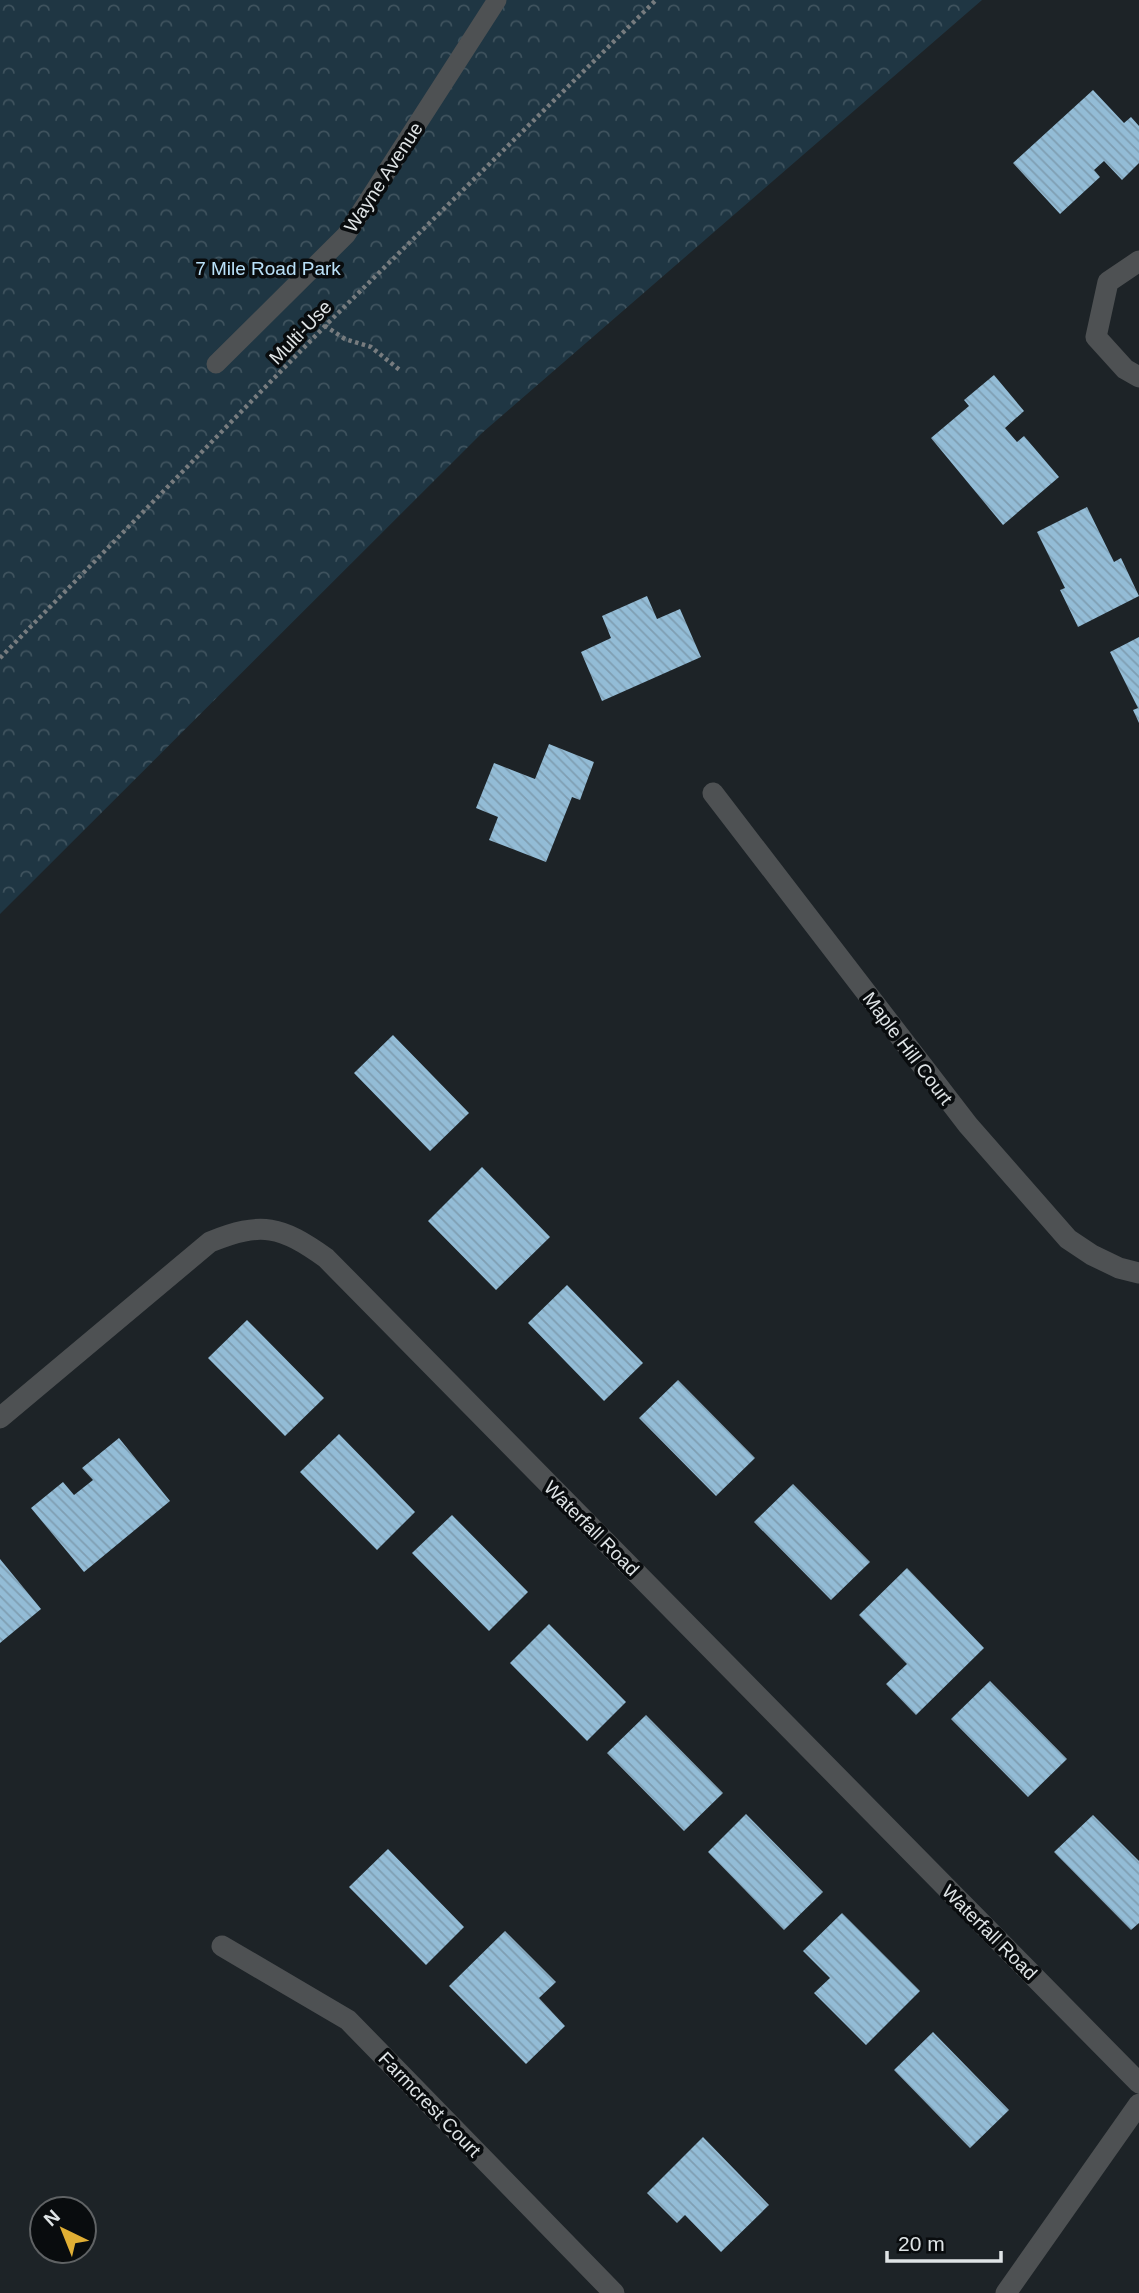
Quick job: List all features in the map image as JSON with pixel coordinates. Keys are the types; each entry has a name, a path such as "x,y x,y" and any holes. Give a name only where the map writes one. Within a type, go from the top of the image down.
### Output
{"street":[{"path":"1139,261 1108,282 1096,337 1125,369 1139,377"},
{"name":"Maple Hill Court","path":"713,793 968,1125 1068,1239 1092,1255 1136,1275"},
{"name":"Waterfall Road","path":"0,1418 210,1242 238,1231 261,1228 297,1237 326,1258 1139,2082"},
{"name":"Farmcrest Court","path":"222,1946 348,2020 614,2293"},
{"path":"1006,2293 1139,2104"}],"lane":[{"name":"Wayne Avenue","path":"216,364 346,235 497,0"}],"path":[{"name":"Multi-Use","path":"0,659 325,327 656,0"},
{"path":"325,327 345,339 371,347 401,371"},
{"path":"0,650 6,652"}],"green space":[{"name":"7 Mile Road Park","path":"0,0 982,0 482,433 0,914"}],"building":[{"path":"1093,90 1124,123 1131,117 1139,126 1139,163 1122,180 1104,161 1094,170 1100,177 1060,214 1013,163"},
{"path":"994,375 1024,411 1005,428 1017,442 1024,436 1059,477 1003,525 931,438 969,406 964,400"},
{"path":"1087,507 1114,562 1121,558 1139,596 1078,627 1060,590 1065,588 1037,532"},
{"path":"647,596 657,619 680,609 701,657 602,701 581,652 611,638 602,616"},
{"path":"1139,637 1139,723 1133,710 1138,708 1110,652"},
{"path":"549,744 594,762 580,800 572,797 546,862 489,840 498,817 476,808 494,763 535,779"},
{"path":"393,1035 469,1113 430,1151 354,1073"},
{"path":"482,1167 550,1237 496,1290 428,1221"},
{"path":"567,1285 643,1363 604,1401 528,1323"},
{"path":"247,1320 324,1398 285,1436 208,1358"},
{"path":"678,1380 755,1458 716,1496 639,1418"},
{"path":"339,1434 415,1512 377,1550 300,1472"},
{"path":"119,1438 170,1501 84,1572 31,1508 63,1482 74,1495 93,1480 82,1468"},
{"path":"793,1484 870,1562 831,1600 754,1522"},
{"path":"452,1515 528,1592 489,1631 412,1553"},
{"path":"0,1559 41,1609 0,1643"},
{"path":"907,1568 984,1648 916,1715 886,1684 907,1664 859,1615"},
{"path":"549,1624 626,1702 587,1741 510,1663"},
{"path":"990,1681 1067,1759 1028,1797 951,1719"},
{"path":"646,1715 723,1793 684,1831 607,1753"},
{"path":"746,1814 823,1892 784,1930 708,1852"},
{"path":"1093,1815 1139,1861 1139,1923 1131,1930 1054,1852"},
{"path":"388,1849 464,1927 426,1965 349,1887"},
{"path":"842,1913 920,1991 866,2045 814,1993 830,1978 803,1951"},
{"path":"505,1931 556,1982 539,1998 565,2026 526,2064 449,1986"},
{"path":"933,2032 1009,2110 970,2148 894,2070"},
{"path":"703,2137 769,2205 721,2252 685,2215 677,2223 647,2193"}]}
